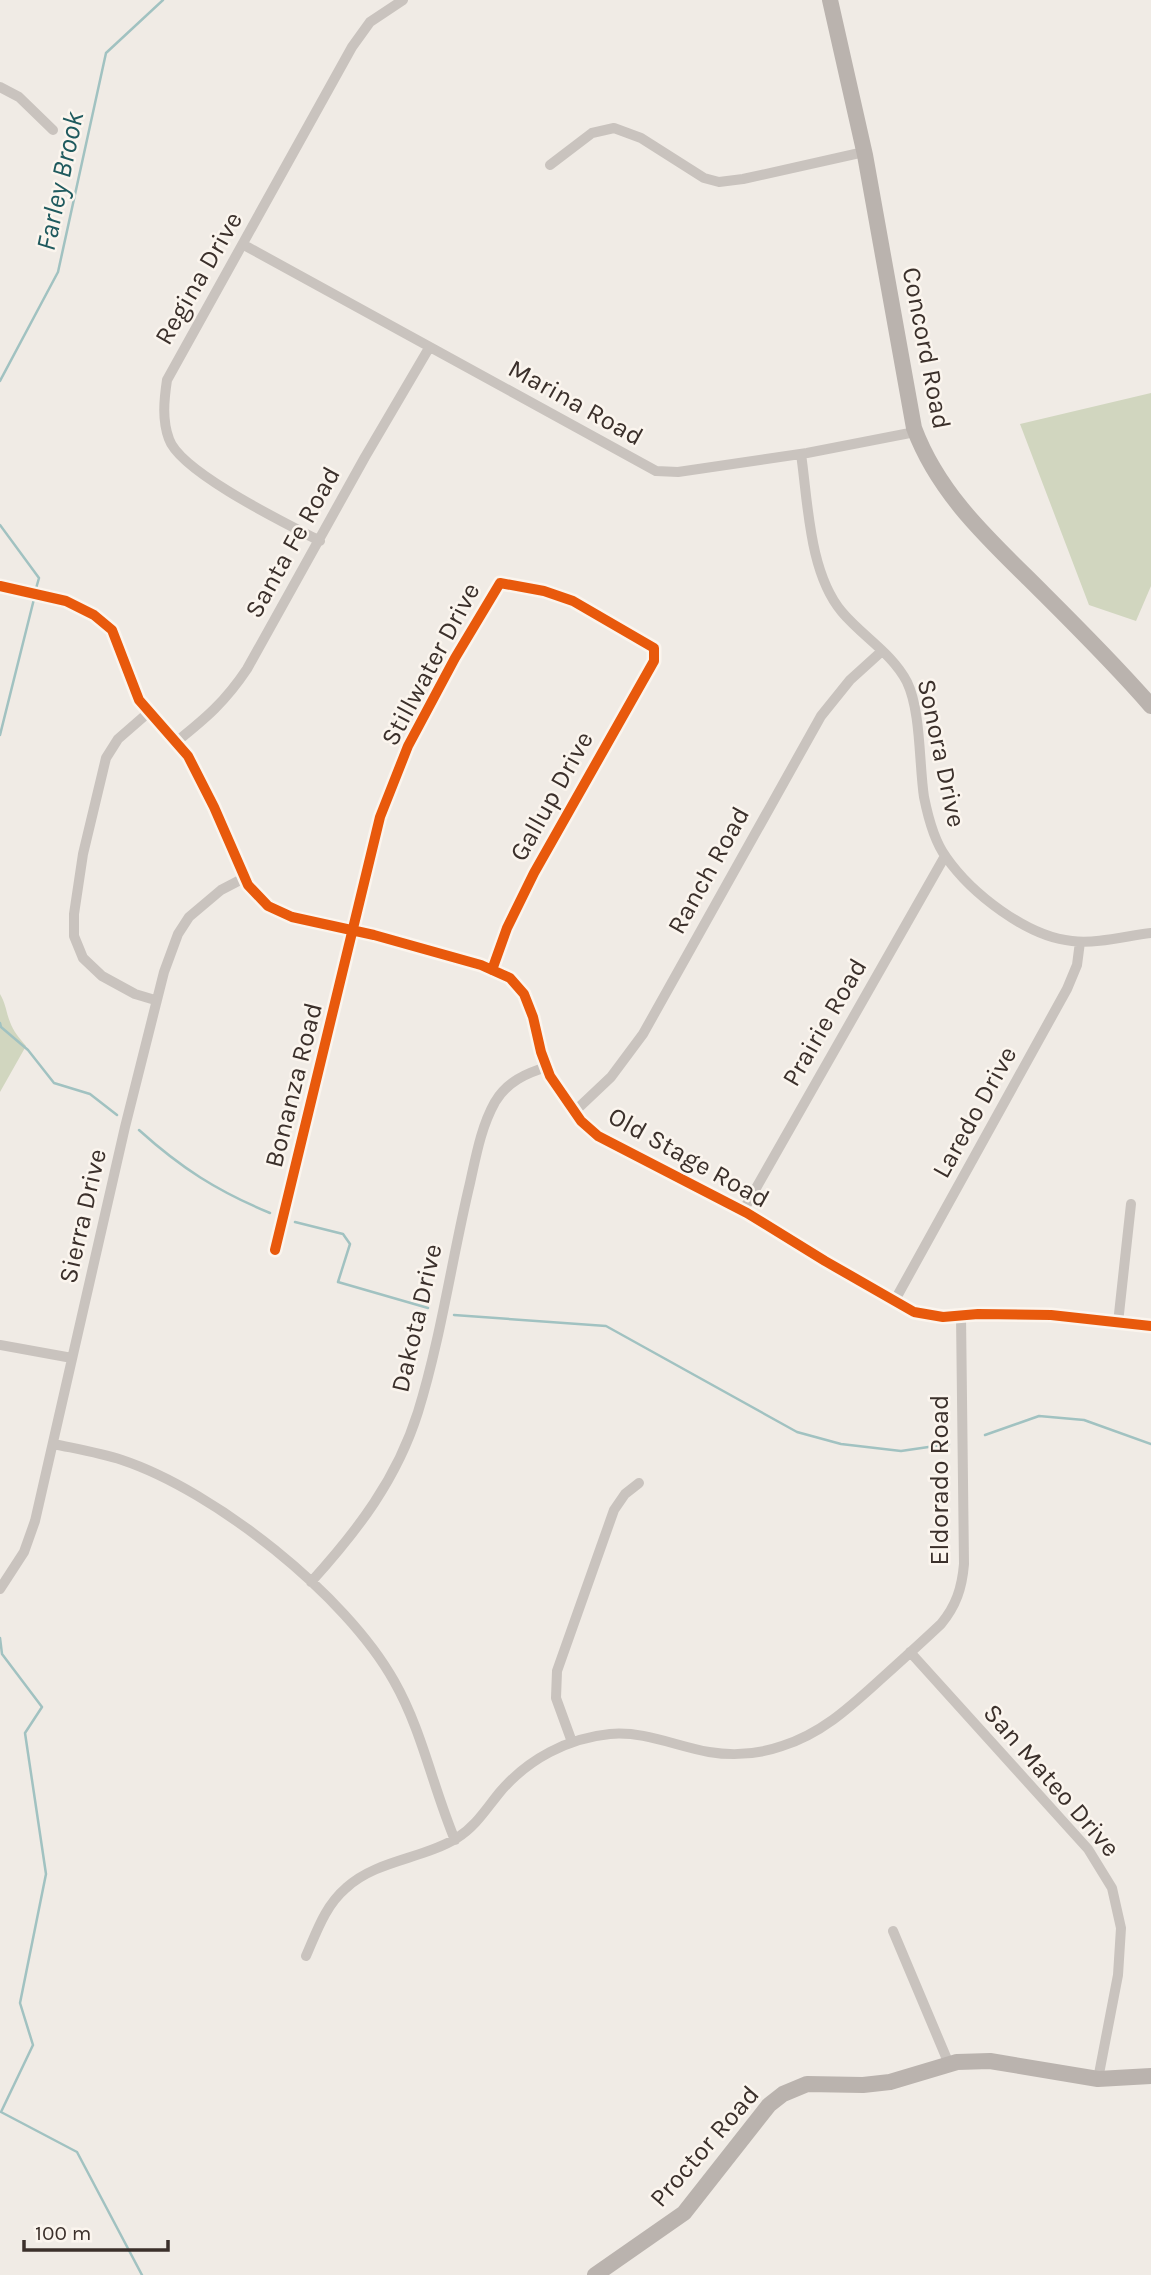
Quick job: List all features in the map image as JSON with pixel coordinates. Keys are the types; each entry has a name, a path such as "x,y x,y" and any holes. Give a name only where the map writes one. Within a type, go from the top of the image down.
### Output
{"main road":[{"name":"Concord Road","path":"830,0 864,152 915,432 937,477 986,538 1151,706"},
{"name":"Proctor Road","path":"595,2275 684,2213 756,2119 783,2094 800,2086 816,2083 863,2085 890,2082 949,2064 990,2061 1098,2079 1151,2076"}],"street":[{"name":"Regina Drive","path":"320,541 200,473 181,457 169,441 164,410 167,380 352,47 370,22 403,0"},
{"path":"0,88 19,97 53,130"},
{"path":"550,165 592,133 599,129 614,128 642,138 704,178 719,182 864,152"},
{"name":"Marina Road","path":"244,245 656,471 678,471 801,454 915,432"},
{"name":"Santa Fe Road","path":"176,742 212,714 247,669 429,348"},
{"name":"Sonora Drive","path":"801,454 816,549 825,583 842,612 903,676 912,696 925,799 934,833 945,856 974,888 1025,925 1051,937 1080,942 1151,933"},
{"name":"Stillwater Drive","path":"354,930 380,817 408,746 455,658 500,583 544,591 573,601 654,648"},
{"name":"Old Stage Road","path":"0,586 66,601 94,615 112,630 139,700 188,757 209,797 244,878 268,906 292,917 424,947 510,978 524,995 533,1017 550,1076 574,1112 598,1136 743,1211 914,1312 943,1317 1051,1315 1151,1325"},
{"name":"Gallup Drive","path":"492,970 534,873 654,661 654,648"},
{"name":"Ranch Road","path":"574,1112 611,1077 643,1034 821,716 850,680 881,651"},
{"path":"149,712 118,739 106,758 82,854 74,914 74,936 83,958 102,976 117,986 155,1000"},
{"name":"Prairie Road","path":"743,1211 945,856"},
{"name":"Sierra Drive","path":"0,1588 24,1552 35,1521 155,1000 178,934 189,917 221,890 244,878"},
{"name":"Bonanza Road","path":"275,1250 354,930"},
{"name":"Laredo Drive","path":"895,1300 1068,989 1077,965 1080,942"},
{"name":"Dakota Drive","path":"311,1582 350,1538 385,1487 418,1412 477,1149 496,1100 525,1074 547,1067"},
{"path":"1118,1323 1131,1203"},
{"name":"Eldorado Road","path":"306,1956 329,1905 348,1885 368,1873 455,1840 480,1819 519,1773 544,1755 572,1742 625,1734 660,1738 716,1753 746,1754 779,1748 825,1727 946,1618 956,1602 961,1584 964,1553 961,1315"},
{"path":"0,1345 72,1358"},
{"path":"54,1444 122,1460 167,1479 233,1519 328,1596 369,1643 395,1681 455,1840"},
{"path":"572,1742 556,1698 560,1657 614,1510 625,1494 639,1483"},
{"name":"San Mateo Drive","path":"910,1652 1088,1849 1112,1888 1121,1928 1118,1975 1098,2079"},
{"path":"893,1931 949,2064"}],"green space":[{"path":"1151,393 1151,586 1136,621 1089,605 1020,424"},
{"path":"0,994 11,1025 26,1046 0,1092"}],"waterway":[{"name":"Farley Brook","path":"0,381 58,272 106,53 163,0"},
{"name":"Farley Brook","path":"0,525 39,578 35,592"},
{"name":"Farley Brook","path":"0,735 34,599"},
{"path":"0,1023 1,1027 28,1050 54,1083 90,1094 117,1115"},
{"path":"139,1130 200,1178 270,1213"},
{"path":"295,1222 343,1234 350,1244 338,1282 428,1308"},
{"path":"454,1315 606,1326 797,1432 841,1444 901,1451 949,1444"},
{"path":"985,1435 1039,1416 1084,1420 1151,1444"},
{"name":"Farley Brook","path":"0,1638 2,1654 42,1707 25,1733 46,1874 20,2003 33,2045 1,2112 77,2152 142,2275"}],"cycle path":[{"path":"275,1250 380,817 408,746 455,658 500,583 544,591 573,601 654,648 654,661 534,873 507,928 492,970"},
{"path":"0,586 66,601 94,615 112,630 139,700 188,756 248,885 268,906 292,917 374,935 481,965 510,978 524,994 550,1076 581,1121 598,1136 747,1213 914,1312 943,1317 978,1314 1051,1315 1151,1326"}]}
